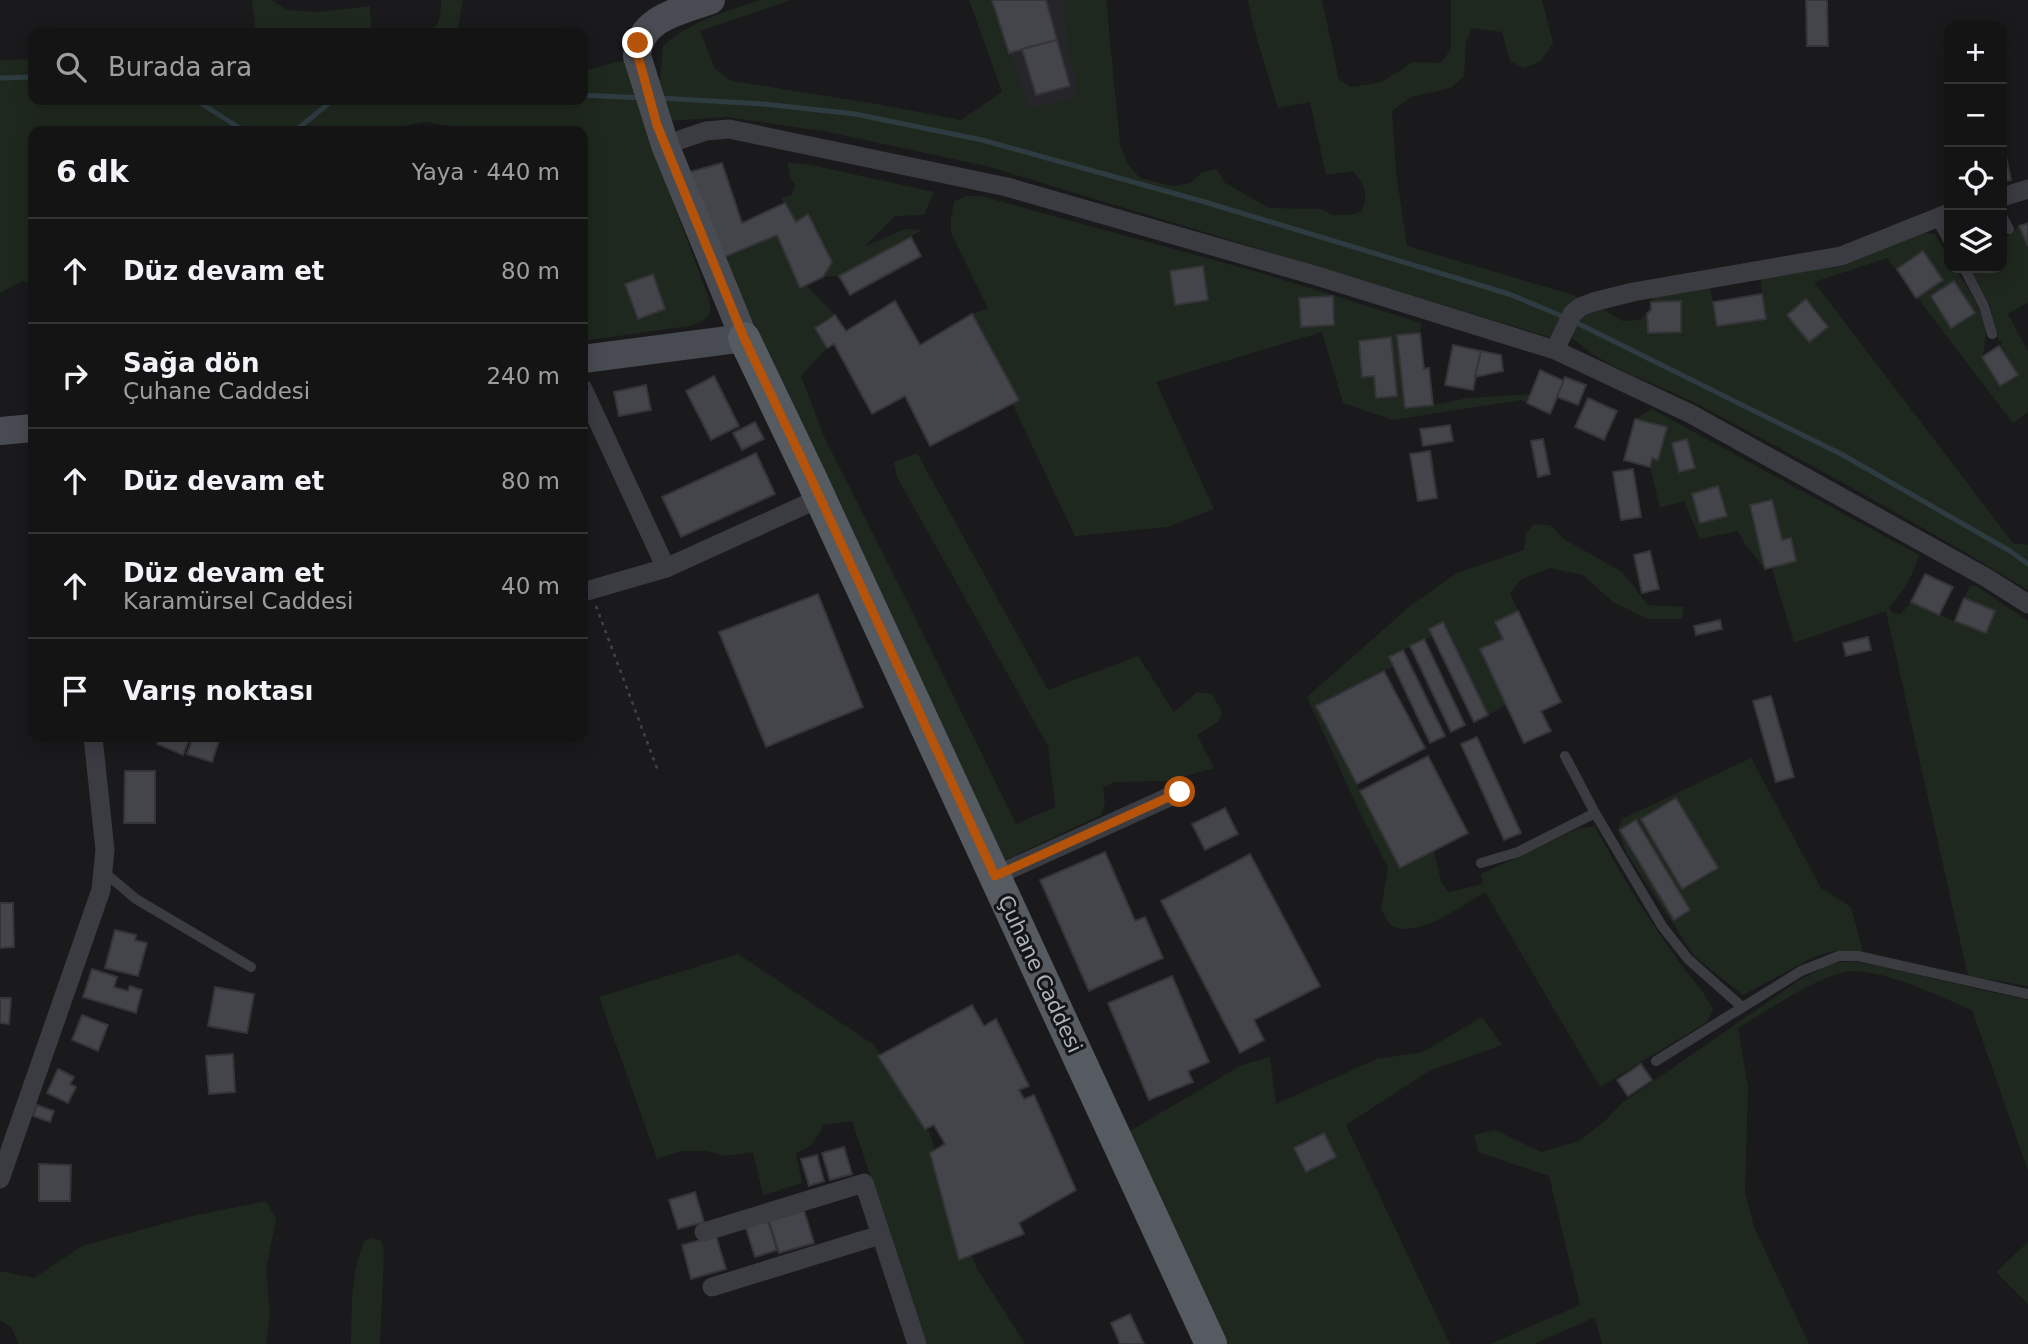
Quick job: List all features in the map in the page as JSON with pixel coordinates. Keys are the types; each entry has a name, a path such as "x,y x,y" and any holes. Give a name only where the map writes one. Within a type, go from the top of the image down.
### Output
{"main road":[{"path":"588,358 744,338 661,135 638,56 638,43 643,32 667,16 710,0"},
{"name":"Çuhane Caddesi","path":"744,338 1210,1344"},
{"path":"0,431 28,428"}],"street":[{"path":"661,135 729,129 1007,187 1317,276 1559,341 1987,578 2028,604"},
{"path":"2007,195 2028,188"},
{"path":"1559,341 1572,314 1580,307 1609,297 1841,256 1943,215"},
{"path":"588,400 666,568"},
{"path":"588,590 666,568 820,498"},
{"path":"0,1179 101,890 105,850 94,742"},
{"path":"995,876 1180,792"},
{"path":"704,1232 864,1183 917,1344"},
{"path":"712,1287 880,1235"}],"lane":[{"path":"2007,225 2009,229"},
{"path":"1967,273 1984,306 1992,334"},
{"path":"1565,756 1595,813 1662,926 1688,959 1742,1007"},
{"path":"1481,863 1518,852 1595,813"},
{"path":"104,872 136,899 251,967"},
{"path":"1656,1061 1801,971 1839,956 1858,956 2028,994"}],"path":[{"path":"588,596 658,772"}],"shaded area":[{"path":"252,0 271,0 287,10 319,12 370,6 371,28 255,28"},
{"path":"441,0 463,0 458,28 432,28 440,17"},
{"path":"760,0 791,0 700,31 715,69 732,81 961,120 1002,92 969,0 992,0 1029,109 1077,98 1074,66 1070,66 1063,0 1106,0 1120,145 1128,164 1140,178 1172,186 1191,183 1201,173 1216,169 1225,183 1269,208 1321,209 1333,215 1350,215 1362,211 1365,200 1363,185 1353,171 1326,175 1310,102 1278,108 1253,26 1248,0 1322,0 1339,80 1351,87 1382,82 1413,62 1441,63 1451,49 1451,0 1542,0 1553,43 1541,61 1523,68 1510,61 1502,32 1472,28 1466,42 1464,76 1451,88 1411,97 1392,111 1396,172 1407,246 1577,296 1565,309 1552,338 990,167 828,132 727,117 667,121 659,88 663,46 697,24"},
{"path":"992,0 1106,0 1120,145 1028,109"},
{"path":"28,59 28,105 588,105 588,70 625,60 708,296 708,316 689,326 588,340 588,126 450,126 424,122 403,126 28,126 28,283 22,281 0,293 0,60"},
{"path":"788,163 807,164 934,192 924,215 895,216 865,246 906,229 922,230 839,276 823,277 832,262 808,215 796,222 781,198 792,195 795,185 790,178"},
{"path":"965,196 981,196 1261,273 1421,323 1420,333 1398,335 1433,405 1468,398 1530,394 1527,403 1521,400 1393,420 1343,403 1322,332 1156,382 1214,509 1167,527 1075,536 1012,403 1019,400 972,314 988,308 951,233 954,202"},
{"path":"2019,226 2028,246 2028,302 2008,314 2028,351 2028,412 2013,423 1887,258 1814,282 2013,543 2028,545 2028,590 1778,447 1693,402 1614,366 1571,337 1581,317 1594,310 1600,308 1623,321 1640,320 1651,310 1653,297 1710,288 1713,302 1766,318 1760,278 1918,232 1935,234 1944,249 1944,273 1958,273 1974,300 1985,325 1983,356 2002,344 1996,336 1990,305 1971,273 2007,273 2007,237"},
{"path":"777,235 800,288 806,285 835,315 815,327 827,348 801,376 825,439 1016,824 1055,807 1048,746 897,477 894,462 917,453 1048,690 1138,656 1174,712 1197,692 1212,694 1222,712 1219,721 1197,735 1214,768 1168,781 1114,782 1103,788 1105,802 1101,815 1003,861 722,258"},
{"path":"1652,409 1919,555 1907,582 1889,607 1893,613 1901,614 1911,602 1986,633 1995,611 1964,598 1970,586 1976,586 2028,621 2028,986 1968,976 1886,611 1794,643 1772,568 1765,569 1738,531 1700,539 1684,501 1660,508 1650,467 1652,458 1658,459 1667,427 1635,419"},
{"path":"1534,524 1550,525 1564,539 1622,572 1648,605 1684,607 1682,619 1647,619 1613,602 1583,575 1549,568 1522,579 1510,593 1518,611 1495,622 1503,639 1480,650 1506,705 1488,715 1443,622 1429,629 1432,636 1389,657 1393,666 1316,707 1400,868 1434,851 1441,882 1449,892 1483,884 1481,874 1577,829 1595,826 1643,909 1713,1009 1707,1022 1600,1087 1485,892 1453,912 1425,925 1399,929 1390,924 1381,910 1388,868 1307,697 1410,606 1457,573 1524,550 1526,533"},
{"path":"1751,758 1821,888 1851,907 1863,952 1834,951 1814,957 1743,995 1695,957 1627,854 1618,830 1622,819"},
{"path":"738,954 874,1045 925,1120 976,1267 1025,1344 927,1344 852,1121 824,1125 811,1146 796,1153 802,1183 763,1195 753,1152 725,1156 707,1151 681,1151 657,1159 599,997"},
{"path":"1852,961 2028,1000 2028,1171 1972,1010 1914,986 1868,972 1854,971 1828,977 1738,1028 1748,1087 1745,1193 1754,1227 1809,1344 1602,1344 1595,1317 1534,1344 1490,1344 1580,1305 1549,1176 1478,1152 1474,1135 1495,1130 1541,1152 1579,1141 1605,1121 1622,1103 1798,981 1830,964"},
{"path":"1482,1017 1502,1045 1429,1071 1346,1125 1450,1344 1223,1344 1130,1131 1242,1065 1270,1057 1276,1104 1377,1059 1423,1052"},
{"path":"266,1201 276,1219 266,1269 270,1314 266,1344 19,1344 11,1327 0,1320 0,1271 34,1278 82,1246 188,1217"},
{"path":"372,1238 381,1241 384,1252 380,1344 351,1344 357,1265 365,1240"},
{"path":"2028,1242 2028,1304 1996,1272"}],"building":[{"path":"992,0 1046,0 1057,40 1009,53"},
{"path":"1806,0 1827,0 1828,46 1807,46"},
{"path":"1057,40 1070,86 1036,95 1022,49"},
{"path":"2007,161 2011,180 2007,181"},
{"path":"722,163 742,223 785,203 796,222 808,214 832,262 823,277 800,288 777,235 722,258 690,172"},
{"path":"2028,223 2028,246 2019,226"},
{"path":"911,237 921,256 850,295 839,276"},
{"path":"1923,251 1943,280 1916,298 1897,269"},
{"path":"1203,266 1208,300 1175,305 1170,271"},
{"path":"653,274 665,309 638,319 625,284"},
{"path":"1954,281 1975,313 1951,328 1931,296"},
{"path":"1762,294 1766,319 1717,326 1713,302"},
{"path":"1333,296 1334,325 1301,327 1299,298"},
{"path":"1806,299 1828,327 1809,342 1787,315"},
{"path":"895,301 920,345 972,314 1019,400 930,446 905,396 872,414 834,344 827,348 815,328 835,315 846,331"},
{"path":"1681,301 1681,332 1648,333 1647,314 1651,310 1651,302"},
{"path":"1420,333 1424,369 1429,368 1433,405 1405,408 1397,335"},
{"path":"1391,337 1397,396 1376,398 1374,376 1362,377 1359,341"},
{"path":"1453,345 1481,351 1473,390 1445,385"},
{"path":"1999,346 2018,375 2000,386 1982,357"},
{"path":"1481,351 1501,355 1503,371 1475,377"},
{"path":"1540,370 1564,381 1550,414 1527,403"},
{"path":"714,376 739,426 711,440 686,391"},
{"path":"1565,377 1586,385 1578,405 1557,397"},
{"path":"646,385 651,410 619,416 614,392"},
{"path":"1588,398 1617,411 1604,440 1575,427"},
{"path":"1635,419 1667,427 1658,460 1652,458 1650,467 1624,460"},
{"path":"755,422 764,439 742,450 733,433"},
{"path":"1450,425 1453,441 1423,446 1420,429"},
{"path":"1543,439 1550,474 1538,477 1531,441"},
{"path":"1687,439 1695,468 1679,472 1672,443"},
{"path":"1430,451 1437,498 1418,501 1410,454"},
{"path":"756,453 775,494 681,537 662,497"},
{"path":"1633,469 1641,517 1621,520 1613,472"},
{"path":"1718,486 1727,516 1700,523 1692,494"},
{"path":"1772,500 1782,540 1791,538 1796,561 1765,569 1750,505"},
{"path":"1650,551 1659,589 1642,593 1634,555"},
{"path":"1925,574 1953,587 1939,615 1911,602"},
{"path":"818,594 863,707 766,747 719,632"},
{"path":"1964,598 1995,611 1986,633 1955,621"},
{"path":"1518,611 1561,702 1541,711 1551,731 1524,743 1480,649 1503,639 1495,622"},
{"path":"1720,620 1722,629 1696,635 1694,626"},
{"path":"1443,622 1488,715 1474,722 1429,629"},
{"path":"1868,637 1871,650 1846,656 1843,643"},
{"path":"1424,639 1465,725 1451,732 1410,646"},
{"path":"1403,650 1445,736 1430,743 1389,657"},
{"path":"1384,671 1425,748 1357,784 1316,706"},
{"path":"1771,696 1794,777 1776,782 1753,701"},
{"path":"1477,737 1521,833 1504,840 1461,744"},
{"path":"158,742 188,742 183,755 157,744"},
{"path":"191,742 219,742 212,762 187,754"},
{"path":"1428,756 1468,833 1400,868 1360,791"},
{"path":"125,771 155,771 155,823 124,823"},
{"path":"1676,798 1718,868 1682,889 1641,819"},
{"path":"1225,808 1238,834 1205,850 1192,824"},
{"path":"1636,820 1690,910 1674,920 1620,830"},
{"path":"1105,852 1135,921 1145,917 1163,958 1089,991 1040,880"},
{"path":"1250,854 1320,986 1254,1020 1264,1040 1240,1053 1161,901"},
{"path":"0,903 13,903 14,947 0,948"},
{"path":"115,930 136,935 135,940 147,943 138,976 105,968"},
{"path":"92,969 117,977 114,987 128,991 130,986 142,990 136,1013 83,997"},
{"path":"1172,976 1209,1062 1188,1071 1193,1082 1149,1100 1108,1003"},
{"path":"215,987 254,994 247,1033 208,1026"},
{"path":"0,998 11,998 9,1024 0,1023"},
{"path":"972,1005 984,1026 996,1019 1029,1086 1019,1090 1024,1099 1034,1095 1076,1190 1019,1223 1024,1234 959,1260 930,1153 945,1144 934,1125 925,1129 878,1056"},
{"path":"82,1015 108,1025 98,1051 72,1040"},
{"path":"233,1054 235,1092 209,1094 206,1056"},
{"path":"1641,1064 1652,1080 1628,1096 1617,1080"},
{"path":"58,1069 74,1077 70,1084 76,1087 68,1103 47,1093"},
{"path":"37,1105 54,1111 50,1122 33,1116"},
{"path":"1324,1133 1336,1157 1306,1172 1294,1148"},
{"path":"844,1147 852,1174 830,1180 822,1153"},
{"path":"817,1155 824,1181 809,1186 801,1159"},
{"path":"39,1164 71,1165 70,1201 39,1201"},
{"path":"695,1192 704,1222 678,1229 669,1200"},
{"path":"804,1210 814,1243 779,1253 769,1221"},
{"path":"767,1218 777,1250 755,1257 745,1225"},
{"path":"716,1236 726,1269 691,1279 682,1245"},
{"path":"1130,1314 1144,1344 1120,1344 1111,1323"}],"waterway":[{"path":"0,78 28,77"},
{"path":"588,95 643,98"},
{"path":"659,98 764,104 855,114 982,140 1205,202 1509,294 1564,317"},
{"path":"204,105 236,126"},
{"path":"301,126 327,105"},
{"path":"1573,321 1843,455 2028,564"}],"route":[{"path":"638,43 643,79 664,145 744,338 995,876 1180,792"}]}
